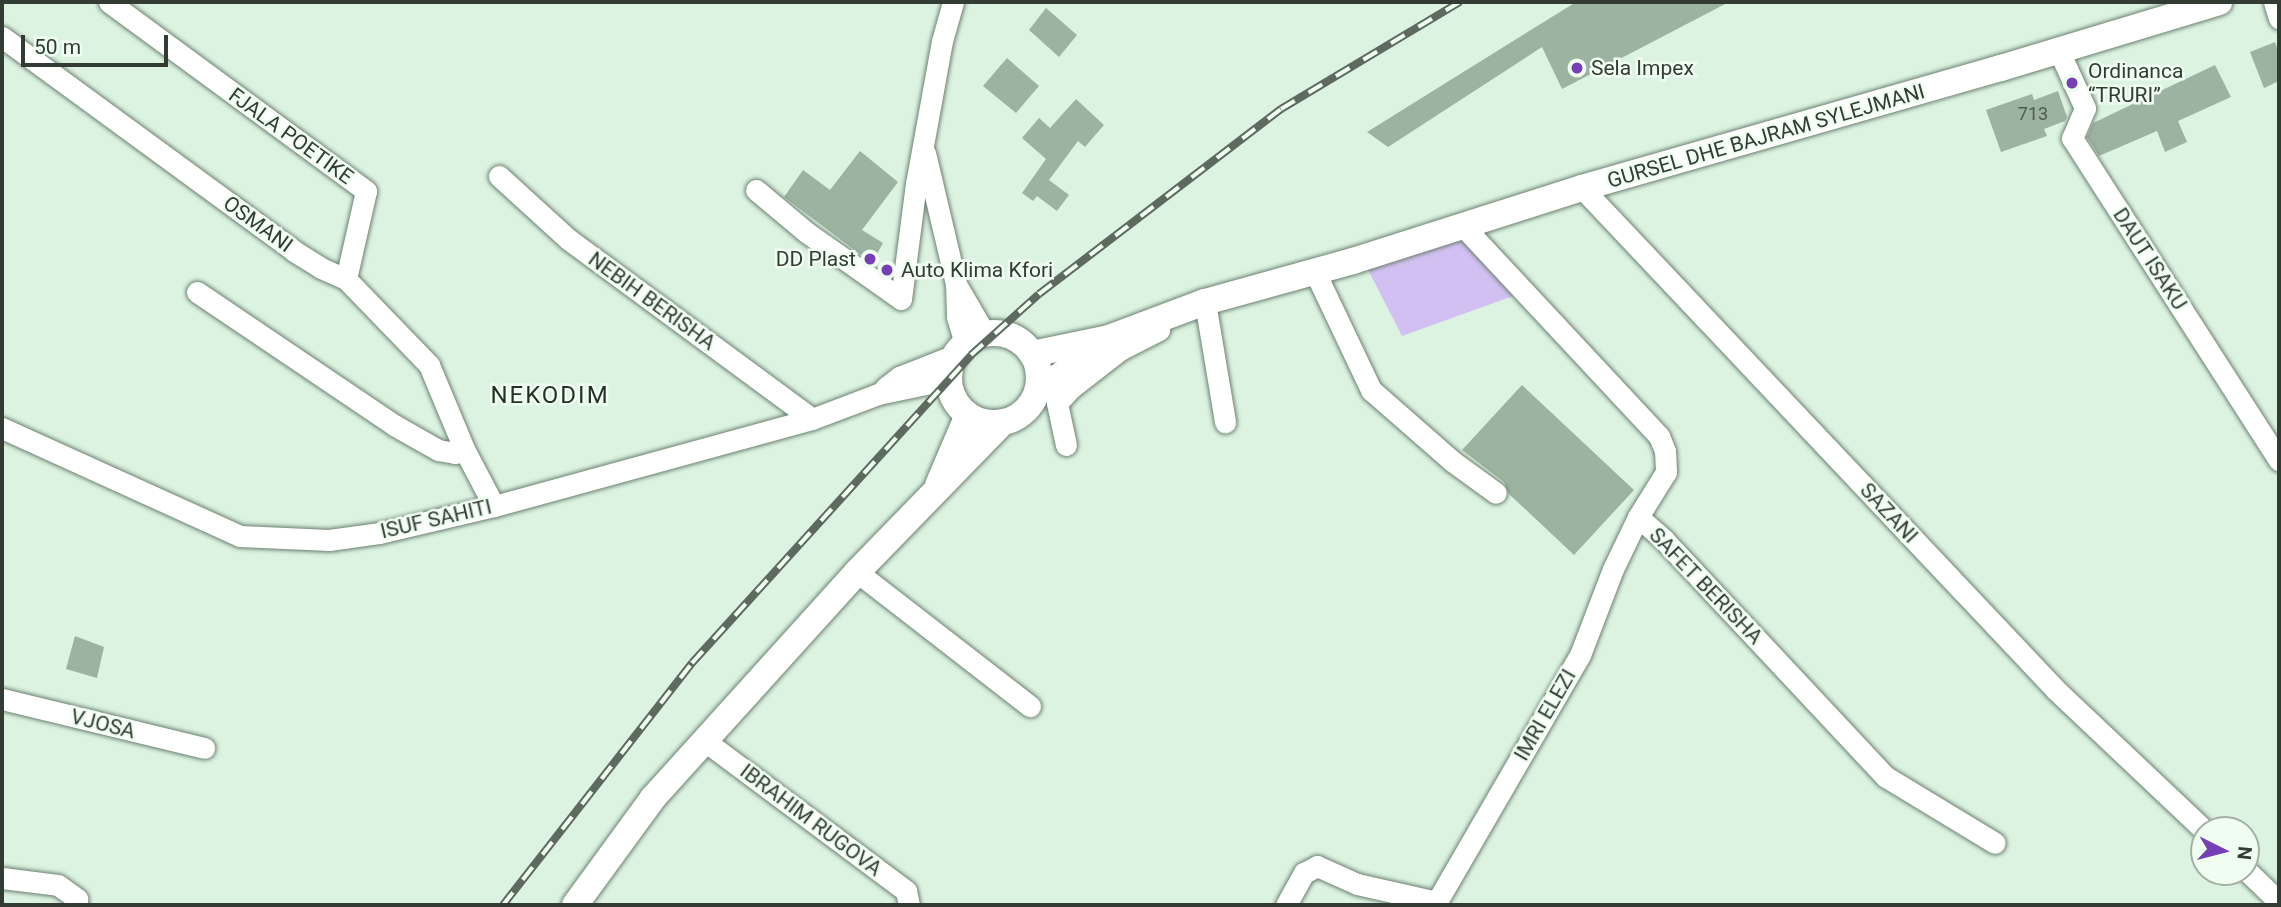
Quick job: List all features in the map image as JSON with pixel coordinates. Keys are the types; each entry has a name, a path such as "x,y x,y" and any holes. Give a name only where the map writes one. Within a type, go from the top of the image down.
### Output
{"street":[{"name":"FJALA POETIKE","path":"109,2 366,191 346,279"},
{"path":"756,190 806,232 901,299 923,145 942,41 953,2"},
{"name":"GURSEL DHE BAJRAM SYLEJMANI","path":"1032,354 1109,338 1582,188 2059,51 2218,2"},
{"path":"2274,2 2279,18"},
{"name":"OSMANI","path":"2,37 295,251 321,268 346,279 429,365 465,451 494,506"},
{"name":"DAUT ISAKU","path":"2059,51 2085,108 2072,138 2279,460"},
{"path":"923,145 956,284 964,353 951,393 968,415 979,421 1003,422"},
{"name":"NEBIH BERISHA","path":"499,176 568,239 812,419"},
{"name":"SAZANI","path":"1582,188 2056,690 2190,817"},
{"name":"SAFET BERISHA","path":"1463,226 1659,436 1665,451 1666,472 1638,517 1664,540 1886,777 1995,844"},
{"path":"1315,272 1371,390 1452,461 1496,493"},
{"path":"197,292 394,425 438,450 455,453 465,451"},
{"path":"575,905 653,798 857,572 1003,422 1047,396 1071,388 1120,350 1206,306 1225,422"},
{"path":"964,353 1012,336 1032,354 1066,445"},
{"name":"GURSEL DHE BAJRAM SYLEJMANI","path":"1047,396 1109,338"},
{"name":"ISUF SAHITI","path":"2,428 240,536 269,540 329,540 379,533 494,506 812,419 878,394 899,377 964,353"},
{"path":"936,490 968,415"},
{"name":"IMRI ELEZI","path":"1436,904 1580,655 1613,569 1638,517"},
{"path":"857,572 1030,706"},
{"name":"VJOSA","path":"2,699 204,748"},
{"name":"IBRAHIM RUGOVA","path":"705,741 905,891 909,905"},
{"path":"1286,905 1304,873 1317,866 1357,884 1436,904"},
{"path":"2,878 58,886 77,899 77,905"},
{"path":"2260,884 2279,902"}],"shaded area":[{"path":"1455,234 1516,295 1402,336 1367,268"}],"building":[{"name":"Sela Impex","path":"1576,2 1729,2 1562,89 1542,47 1388,147 1367,132"},
{"path":"1046,8 1077,35 1059,57 1029,30"},
{"path":"2275,42 2279,54 2279,81 2264,88 2250,52"},
{"path":"1007,58 1039,86 1016,113 983,86"},
{"path":"2215,65 2231,97 2178,121 2187,142 2165,152 2157,131 2099,156 2087,137 2093,123"},
{"path":"2058,91 2067,117 2065,121 2044,129 2047,136 2001,152 1986,110 2032,94 2034,100"},
{"path":"1076,99 1104,125 1085,147 1078,141 1049,180 1069,195 1057,211 1037,196 1033,201 1022,193 1046,159 1022,138 1039,118 1050,128"},
{"path":"860,151 898,182 862,230 883,243 872,263 784,197 803,170 830,190"},
{"path":"1522,385 1634,490 1574,555 1509,494 1504,482 1462,450"},
{"path":"75,636 104,647 97,678 66,669"}],"railway":[{"path":"503,905 692,663 971,355 1039,294 1281,109 1460,2"}],"place":[{"name":"Sela Impex","path":"1577,68"},
{"name":"Ordinanca “TRURI”","path":"2072,83"},
{"name":"DD Plast","path":"870,259"},
{"name":"Auto Klima Kfori","path":"887,270"}],"district":[{"name":"NEKODIM","path":"550,396"}]}
